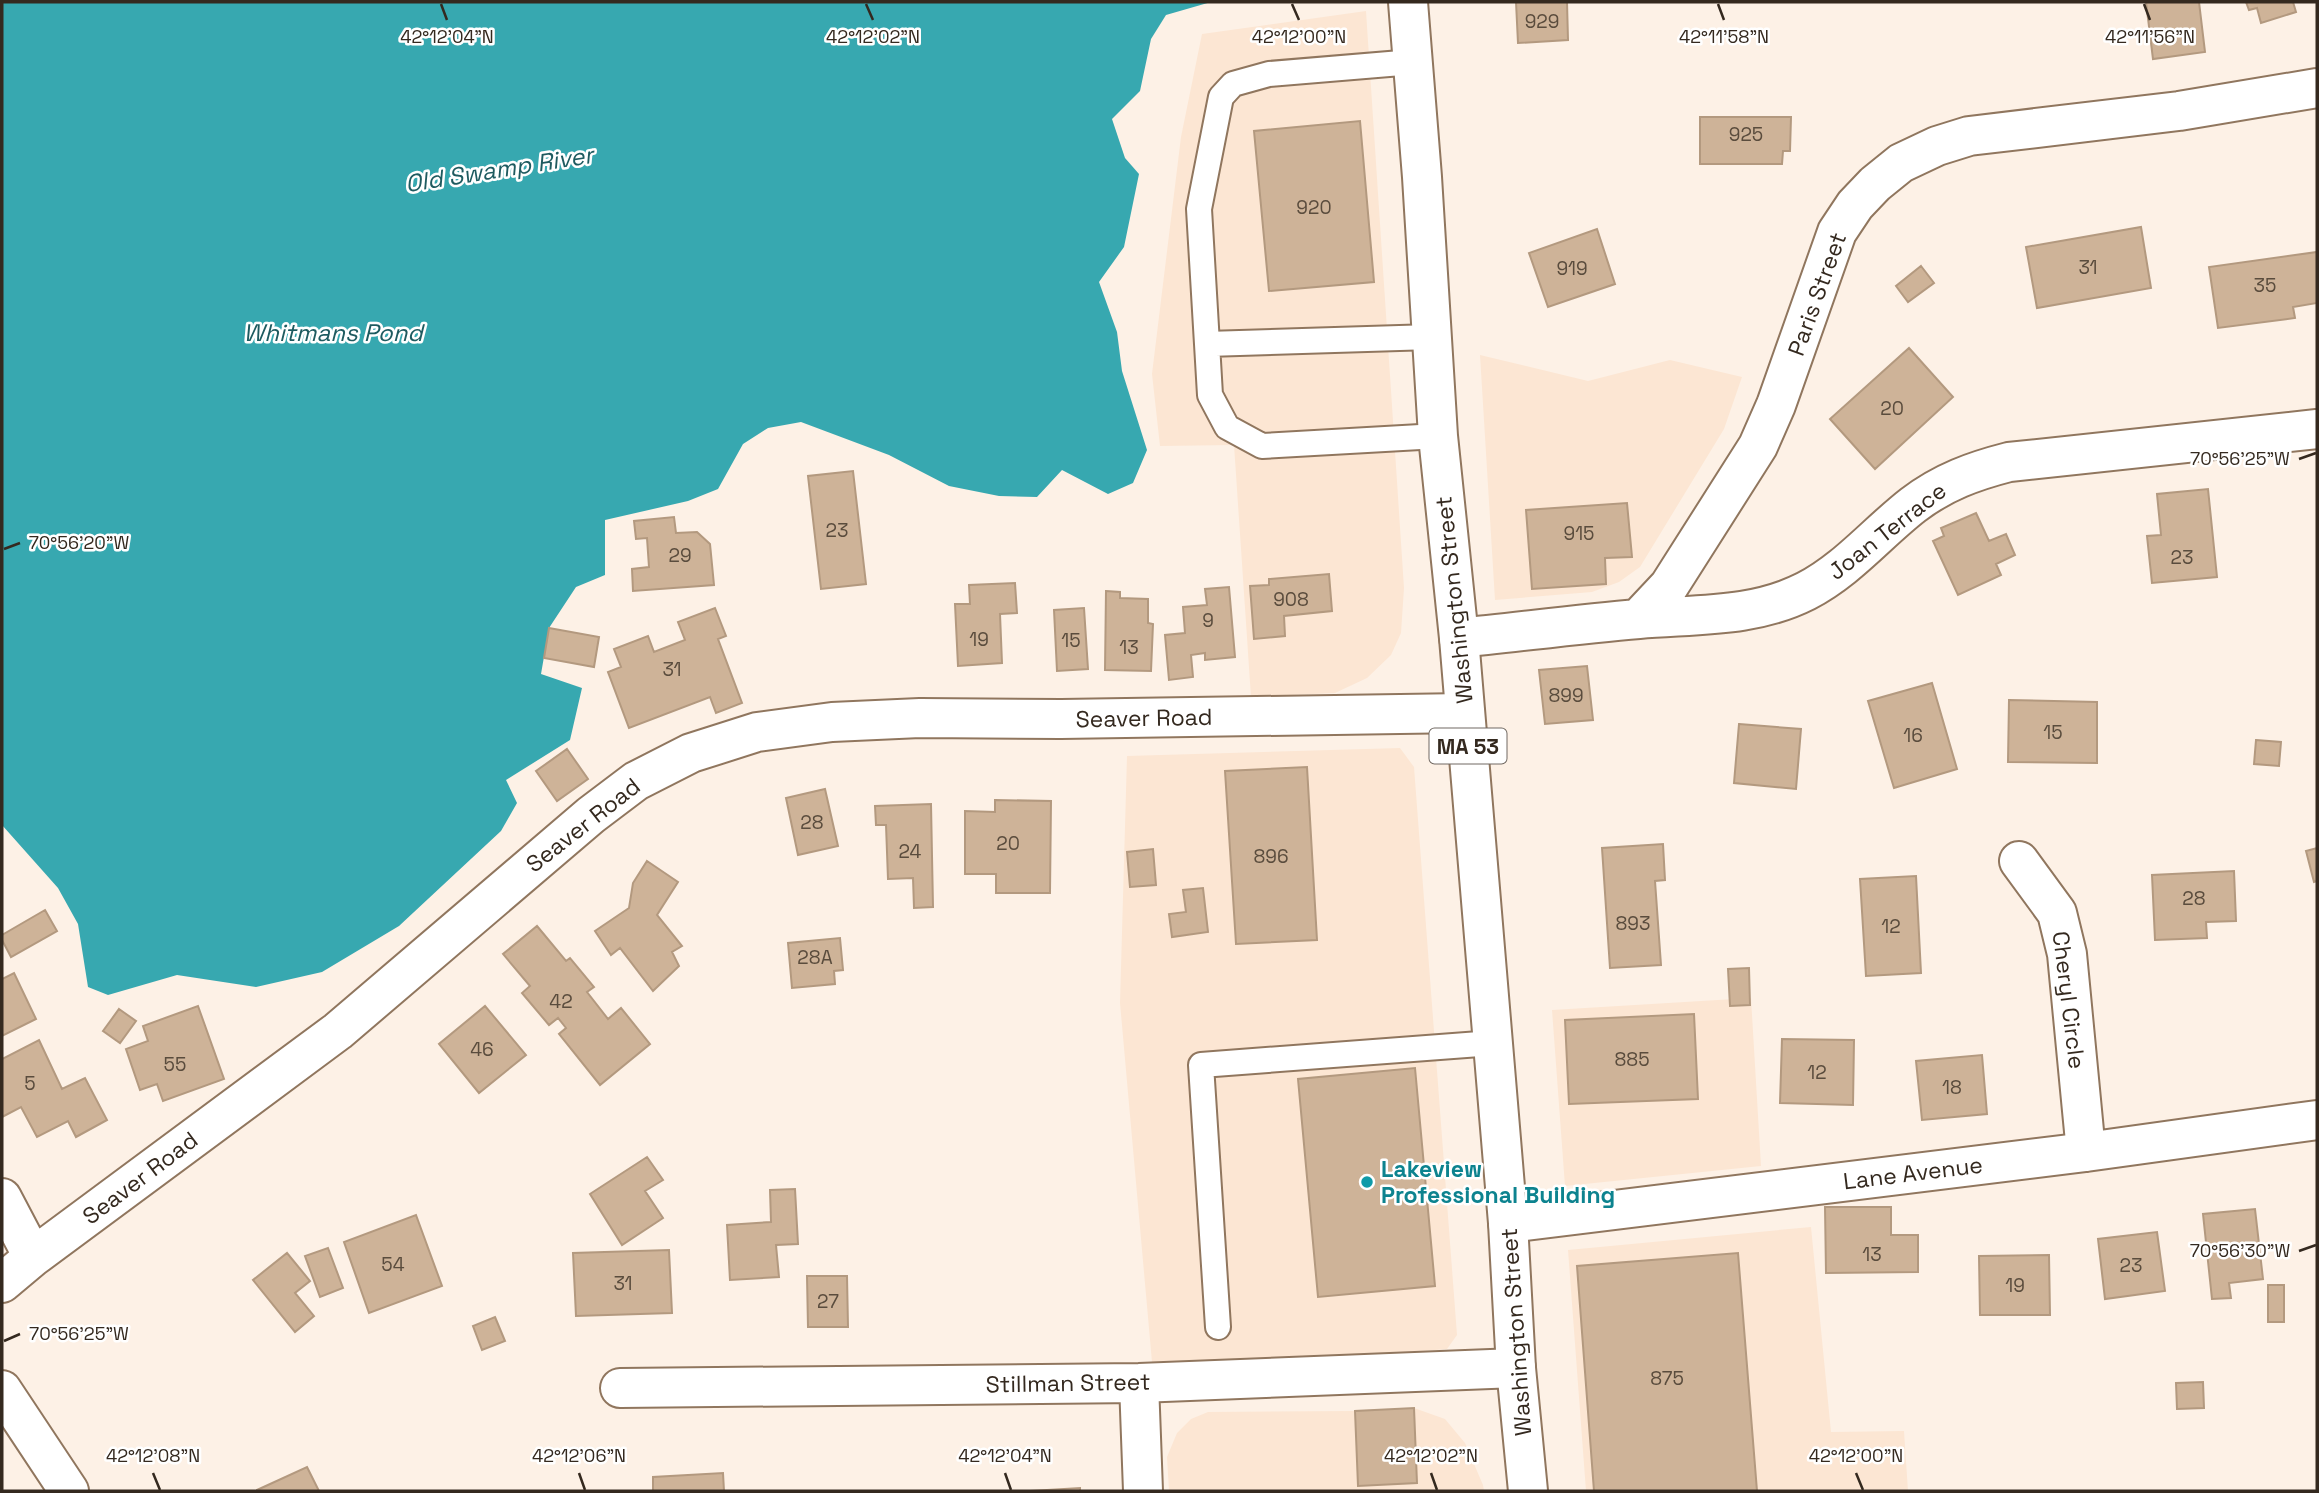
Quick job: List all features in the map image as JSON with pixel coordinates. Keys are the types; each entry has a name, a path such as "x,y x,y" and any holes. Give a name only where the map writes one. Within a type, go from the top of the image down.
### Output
{"street":[{"name":"Washington Street","path":"1408,2 1437,436 1459,638 1528,1491"},
{"name":"Paris Street","path":"1637,620 1669,586 1758,446 1776,405 1837,232 1855,205 1901,163 1937,146 1969,136 2179,111 2317,88"},
{"name":"Joan Terrace","path":"1459,638 1637,620 1740,613 1779,604 1834,574 1913,505 1939,487 1971,472 2010,462 2317,429"},
{"name":"Seaver Road","path":"2,1283 33,1257 338,1031 591,815 636,781 691,753 757,733 832,722 920,718 1061,719 1465,713"},
{"name":"Cheryl Circle","path":"2019,860 2057,913 2067,954 2086,1152"},
{"name":"Lane Avenue","path":"1508,1223 2086,1152 2317,1120"},
{"path":"2,1198 33,1257"},
{"name":"Stillman Street","path":"620,1388 1139,1383 1516,1368"},
{"path":"1139,1383 1143,1491"},
{"path":"2,1390 69,1491"}],"lane":[{"path":"1413,62 1269,74 1233,84 1221,97 1199,209 1210,395 1227,427 1262,446 1437,436"},
{"path":"1207,344 1432,337"},
{"path":"1218,1327 1201,1065 1493,1043"}],"shaded area":[{"path":"1366,11 1404,588 1401,633 1391,655 1367,678 1335,693 1251,697 1234,445 1160,446 1152,374 1181,137 1202,34"},
{"path":"1480,355 1588,381 1670,360 1742,377 1724,429 1640,567 1619,582 1592,592 1495,600"},
{"path":"1400,748 1414,767 1457,1335 1447,1349 1343,1357 1152,1362 1120,1003 1127,756"},
{"path":"1751,998 1761,1166 1565,1186 1552,1010"},
{"path":"1811,1227 1831,1432 1904,1431 1908,1491 1586,1491 1568,1250"},
{"path":"1414,1408 1445,1419 1465,1443 1484,1491 1169,1491 1167,1457 1177,1433 1191,1419 1208,1412"}],"water":[{"name":"Whitmans Pond","path":"2,2 1211,2 1166,15 1151,39 1140,91 1112,119 1125,158 1139,174 1124,247 1099,282 1117,332 1122,371 1147,450 1133,483 1108,494 1062,470 1037,497 999,496 949,486 889,455 801,422 768,428 743,444 718,489 688,501 605,520 605,575 576,587 549,628 541,674 582,688 570,740 506,780 517,803 501,831 399,926 322,972 256,987 177,975 108,995 88,987 78,924 58,888 2,825"}],"building":[{"path":"1516,2 1567,2 1568,40 1518,43"},
{"path":"2146,2 2199,2 2205,52 2153,59"},
{"path":"2246,2 2293,2 2296,12 2261,23 2257,8 2249,10"},
{"path":"1700,117 1791,117 1790,151 1783,151 1782,164 1700,164"},
{"path":"1360,121 1374,282 1269,291 1254,131"},
{"path":"2141,227 2151,288 2037,308 2026,247"},
{"path":"1597,229 1615,284 1548,307 1529,253"},
{"path":"2317,252 2317,303 2293,307 2295,318 2218,328 2209,267"},
{"path":"1921,266 1934,283 1908,302 1896,286"},
{"path":"1909,348 1953,397 1875,469 1830,419"},
{"path":"853,471 866,584 821,589 808,476"},
{"path":"2208,489 2217,577 2152,583 2147,536 2161,535 2157,494"},
{"path":"1627,503 1632,557 1605,558 1606,584 1532,589 1526,510"},
{"path":"1976,513 1989,541 2006,534 2015,555 1996,564 2001,575 1958,595 1933,541 1944,536 1941,528"},
{"path":"674,517 676,533 697,532 710,544 714,585 633,591 632,569 649,567 647,538 636,539 634,521"},
{"path":"1329,574 1332,611 1284,616 1285,636 1254,639 1250,586 1269,585 1269,579"},
{"path":"1015,583 1017,613 1000,614 1002,663 958,666 955,604 970,604 969,585"},
{"path":"1229,587 1235,657 1205,660 1205,653 1191,655 1193,677 1169,680 1165,635 1185,633 1183,607 1207,605 1205,589"},
{"path":"1106,591 1120,592 1120,598 1148,599 1148,623 1153,624 1151,671 1105,670"},
{"path":"715,608 726,636 718,639 742,703 716,713 710,697 629,728 608,672 621,667 614,649 648,636 654,652 685,640 678,622"},
{"path":"1084,608 1088,669 1057,671 1054,610"},
{"path":"549,628 599,637 594,667 544,658"},
{"path":"1587,666 1593,720 1545,724 1539,670"},
{"path":"1932,683 1957,769 1894,788 1868,701"},
{"path":"2009,700 2097,702 2097,763 2008,762"},
{"path":"1739,724 1801,729 1796,789 1734,783"},
{"path":"2256,740 2281,742 2279,766 2254,764"},
{"path":"567,749 588,779 557,801 536,771"},
{"path":"1307,767 1317,940 1236,944 1225,771"},
{"path":"825,789 838,846 798,855 786,798"},
{"path":"995,800 1051,801 1050,893 996,893 996,874 965,874 965,811 995,812"},
{"path":"931,804 933,907 914,908 913,878 888,879 886,825 876,825 875,806"},
{"path":"1663,844 1665,880 1655,881 1661,965 1610,968 1602,848"},
{"path":"2317,848 2317,881 2314,882 2306,851"},
{"path":"1153,849 1156,885 1130,887 1127,852"},
{"path":"647,861 678,882 657,915 682,946 672,952 679,966 653,991 620,948 611,955 595,931 629,908 633,883"},
{"path":"2234,871 2236,921 2206,922 2207,938 2155,940 2152,875"},
{"path":"1916,876 1921,973 1866,976 1860,879"},
{"path":"1203,888 1208,932 1172,937 1169,914 1186,912 1183,890"},
{"path":"45,910 57,931 11,957 2,935"},
{"path":"537,926 566,961 570,958 594,987 587,992 608,1019 621,1008 650,1044 600,1085 559,1034 566,1028 558,1018 549,1025 522,993 530,986 503,954"},
{"path":"840,938 843,970 834,971 835,984 792,988 788,943"},
{"path":"1749,968 1750,1005 1730,1006 1728,969"},
{"path":"14,973 36,1019 2,1036 2,979"},
{"path":"198,1006 224,1079 163,1101 157,1084 140,1090 126,1049 148,1041 143,1026"},
{"path":"485,1006 526,1055 479,1093 439,1044"},
{"path":"119,1009 136,1021 120,1043 103,1031"},
{"path":"1694,1014 1698,1099 1569,1104 1565,1020"},
{"path":"1782,1039 1854,1040 1853,1105 1780,1103"},
{"path":"39,1040 62,1089 85,1078 107,1120 76,1137 68,1121 37,1137 21,1107 2,1117 2,1059"},
{"path":"1982,1055 1987,1114 1922,1120 1916,1061"},
{"name":"Lakeview Professional Building","path":"1415,1068 1435,1286 1318,1297 1298,1079"},
{"path":"647,1157 663,1180 645,1191 663,1218 622,1245 590,1194"},
{"path":"795,1189 798,1244 776,1245 779,1277 730,1280 727,1225 771,1222 770,1190"},
{"path":"1825,1207 1891,1207 1891,1235 1918,1235 1918,1272 1826,1273"},
{"path":"2255,1209 2263,1279 2229,1283 2231,1298 2212,1299 2203,1214"},
{"path":"416,1215 442,1286 369,1313 344,1242"},
{"path":"2157,1232 2165,1291 2105,1299 2098,1239"},
{"path":"328,1248 343,1288 320,1297 305,1256"},
{"path":"669,1250 672,1313 576,1316 573,1253"},
{"path":"287,1253 310,1281 295,1293 314,1316 295,1332 253,1280"},
{"path":"1738,1253 1757,1491 1594,1491 1577,1266"},
{"path":"2049,1255 2050,1315 1980,1315 1979,1256"},
{"path":"807,1276 847,1276 848,1327 808,1327"},
{"path":"2268,1285 2284,1285 2284,1322 2268,1322"},
{"path":"495,1317 505,1341 482,1350 473,1326"},
{"path":"2203,1382 2204,1408 2177,1409 2176,1383"},
{"path":"1414,1408 1417,1483 1358,1486 1355,1411"},
{"path":"307,1467 319,1491 257,1491 257,1490"},
{"path":"723,1473 724,1491 653,1491 653,1477"},
{"path":"1080,1488 1080,1491 1030,1491"}],"place":[{"name":"Lakeview Professional Building","path":"1367,1182"}],"water label":[{"name":"Old Swamp River","path":"499,169"}]}
